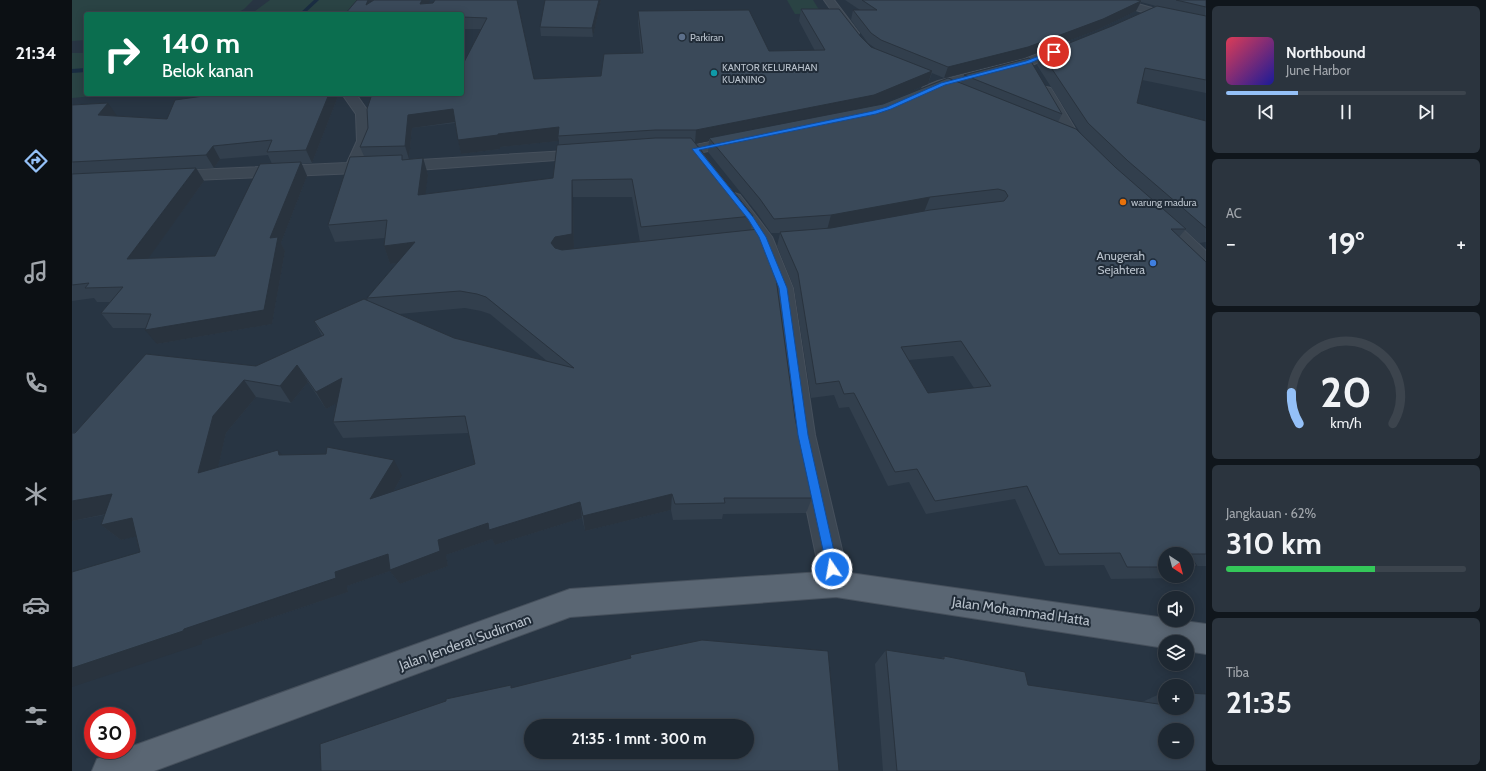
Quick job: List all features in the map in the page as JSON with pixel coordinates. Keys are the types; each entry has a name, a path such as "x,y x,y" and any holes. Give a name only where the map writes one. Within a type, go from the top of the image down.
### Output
{"main road":[{"name":"Jalan Mohammad Hatta","path":"836,584 1206,639"},
{"name":"Jalan Jenderal Sudirman","path":"109,771 570,604 836,584"}],"street":[{"path":"829,0 859,40"},
{"path":"1113,0 1150,11 1206,23"},
{"path":"1137,17 1150,11"},
{"path":"916,96 943,84 1035,73 1081,40"},
{"path":"1035,73 1074,139 1097,161"},
{"path":"929,78 963,92"},
{"path":"351,96 363,114 364,141 353,167"},
{"path":"1054,130 1074,139"},
{"path":"655,149 695,149 749,138"},
{"path":"695,149 709,166"},
{"path":"155,177 353,167 404,166 600,153"},
{"path":"723,184 750,218 764,240 783,288 803,435 836,584"},
{"path":"1146,206 1206,260"}],"green space":[{"path":"72,0 253,0 239,12 84,12 84,40 72,41"},
{"path":"270,0 391,0 377,12 254,12"},
{"path":"787,0 813,0 821,13 795,14"},
{"path":"72,53 84,53 84,96 94,96 72,98"}],"building":[{"path":"357,0 368,0 366,5 374,0 422,0 420,4 433,3 435,0 517,0 534,79 601,76 604,54 643,53 638,11 749,10 769,51 825,50 801,9 839,9 861,37 871,47 932,71 874,95 696,130 655,130 558,136 559,127 458,140 453,109 408,115 405,146 360,147 368,128 367,109 371,96 464,96 464,62 487,18 464,17 464,12 347,12"},
{"path":"545,0 599,0 592,28 540,27"},
{"path":"862,0 1141,1 1103,19 1028,47 948,67 881,40 871,33 853,10 877,10"},
{"path":"1176,0 1206,0 1206,7"},
{"path":"1157,6 1206,16 1206,80 1145,68 1137,103 1206,121 1206,228 1128,161 1088,123 1042,54"},
{"path":"1029,58 1062,114 964,75"},
{"path":"948,78 1076,129 1115,167 1186,229 1171,229 1206,262 1206,554 1194,554 1194,547 1158,547 1158,567 1127,567 1120,553 1059,554 1027,486 935,501 917,469 895,472 854,393 844,394 839,381 816,384 798,273 780,232 831,228 930,210 1004,201 1008,196 1005,191 998,189 930,197 831,215 774,219 760,199 709,138 883,104","holes":["961,341 991,386 928,393 901,347"]},
{"path":"204,96 328,96 306,150 267,152 272,140 213,146 206,155 72,162 72,105 108,103 98,115 167,119 175,100"},
{"path":"655,138 691,138 753,216 641,227 632,179 572,180 572,234 555,237 551,243 555,248 562,250 759,229 775,271 795,418 812,498 724,498 725,503 675,504 672,494 583,516 580,502 489,530 488,523 438,540 440,551 390,570 388,554 335,572 336,578 72,668 72,572 140,552 132,518 101,525 112,494 72,501 72,433 75,433 146,354 256,366 324,335 314,321 364,299 454,338 574,368 486,297 460,291 367,298 415,242 384,246 387,220 328,225 350,157 402,155 402,160 423,158 418,195 553,178 557,145","holes":["297,365 316,392 342,378 333,422 465,416 475,464 370,499 394,460 327,447 326,454 279,455 278,450 198,473 213,416 244,380 280,386"]},
{"path":"301,162 270,238 278,237 264,310 145,330 151,314 101,313 123,287 85,288 89,283 72,285 72,174 196,168 127,259 215,256 260,164"},
{"path":"702,640 828,651 839,771 321,771 320,744 446,701 446,699 511,685 511,688 631,658 630,655"},
{"path":"886,650 944,659 944,656 1025,672 1028,685 1158,704 1158,715 1194,715 1194,693 1206,694 1206,771 897,771"}],"waterway":[{"path":"303,12 317,0"},
{"path":"72,71 84,70"}],"place":[{"name":"Parkiran","path":"682,37"},
{"name":"KANTOR KELURAHAN KUANINO","path":"714,73"},
{"name":"warung madura","path":"1123,202"},
{"name":"Anugerah Sejahtera","path":"1153,263"}],"route":[{"path":"832,569 803,435 783,288 763,237 750,218 695,149 874,113 889,108 943,84 1028,62 1054,52"}]}
